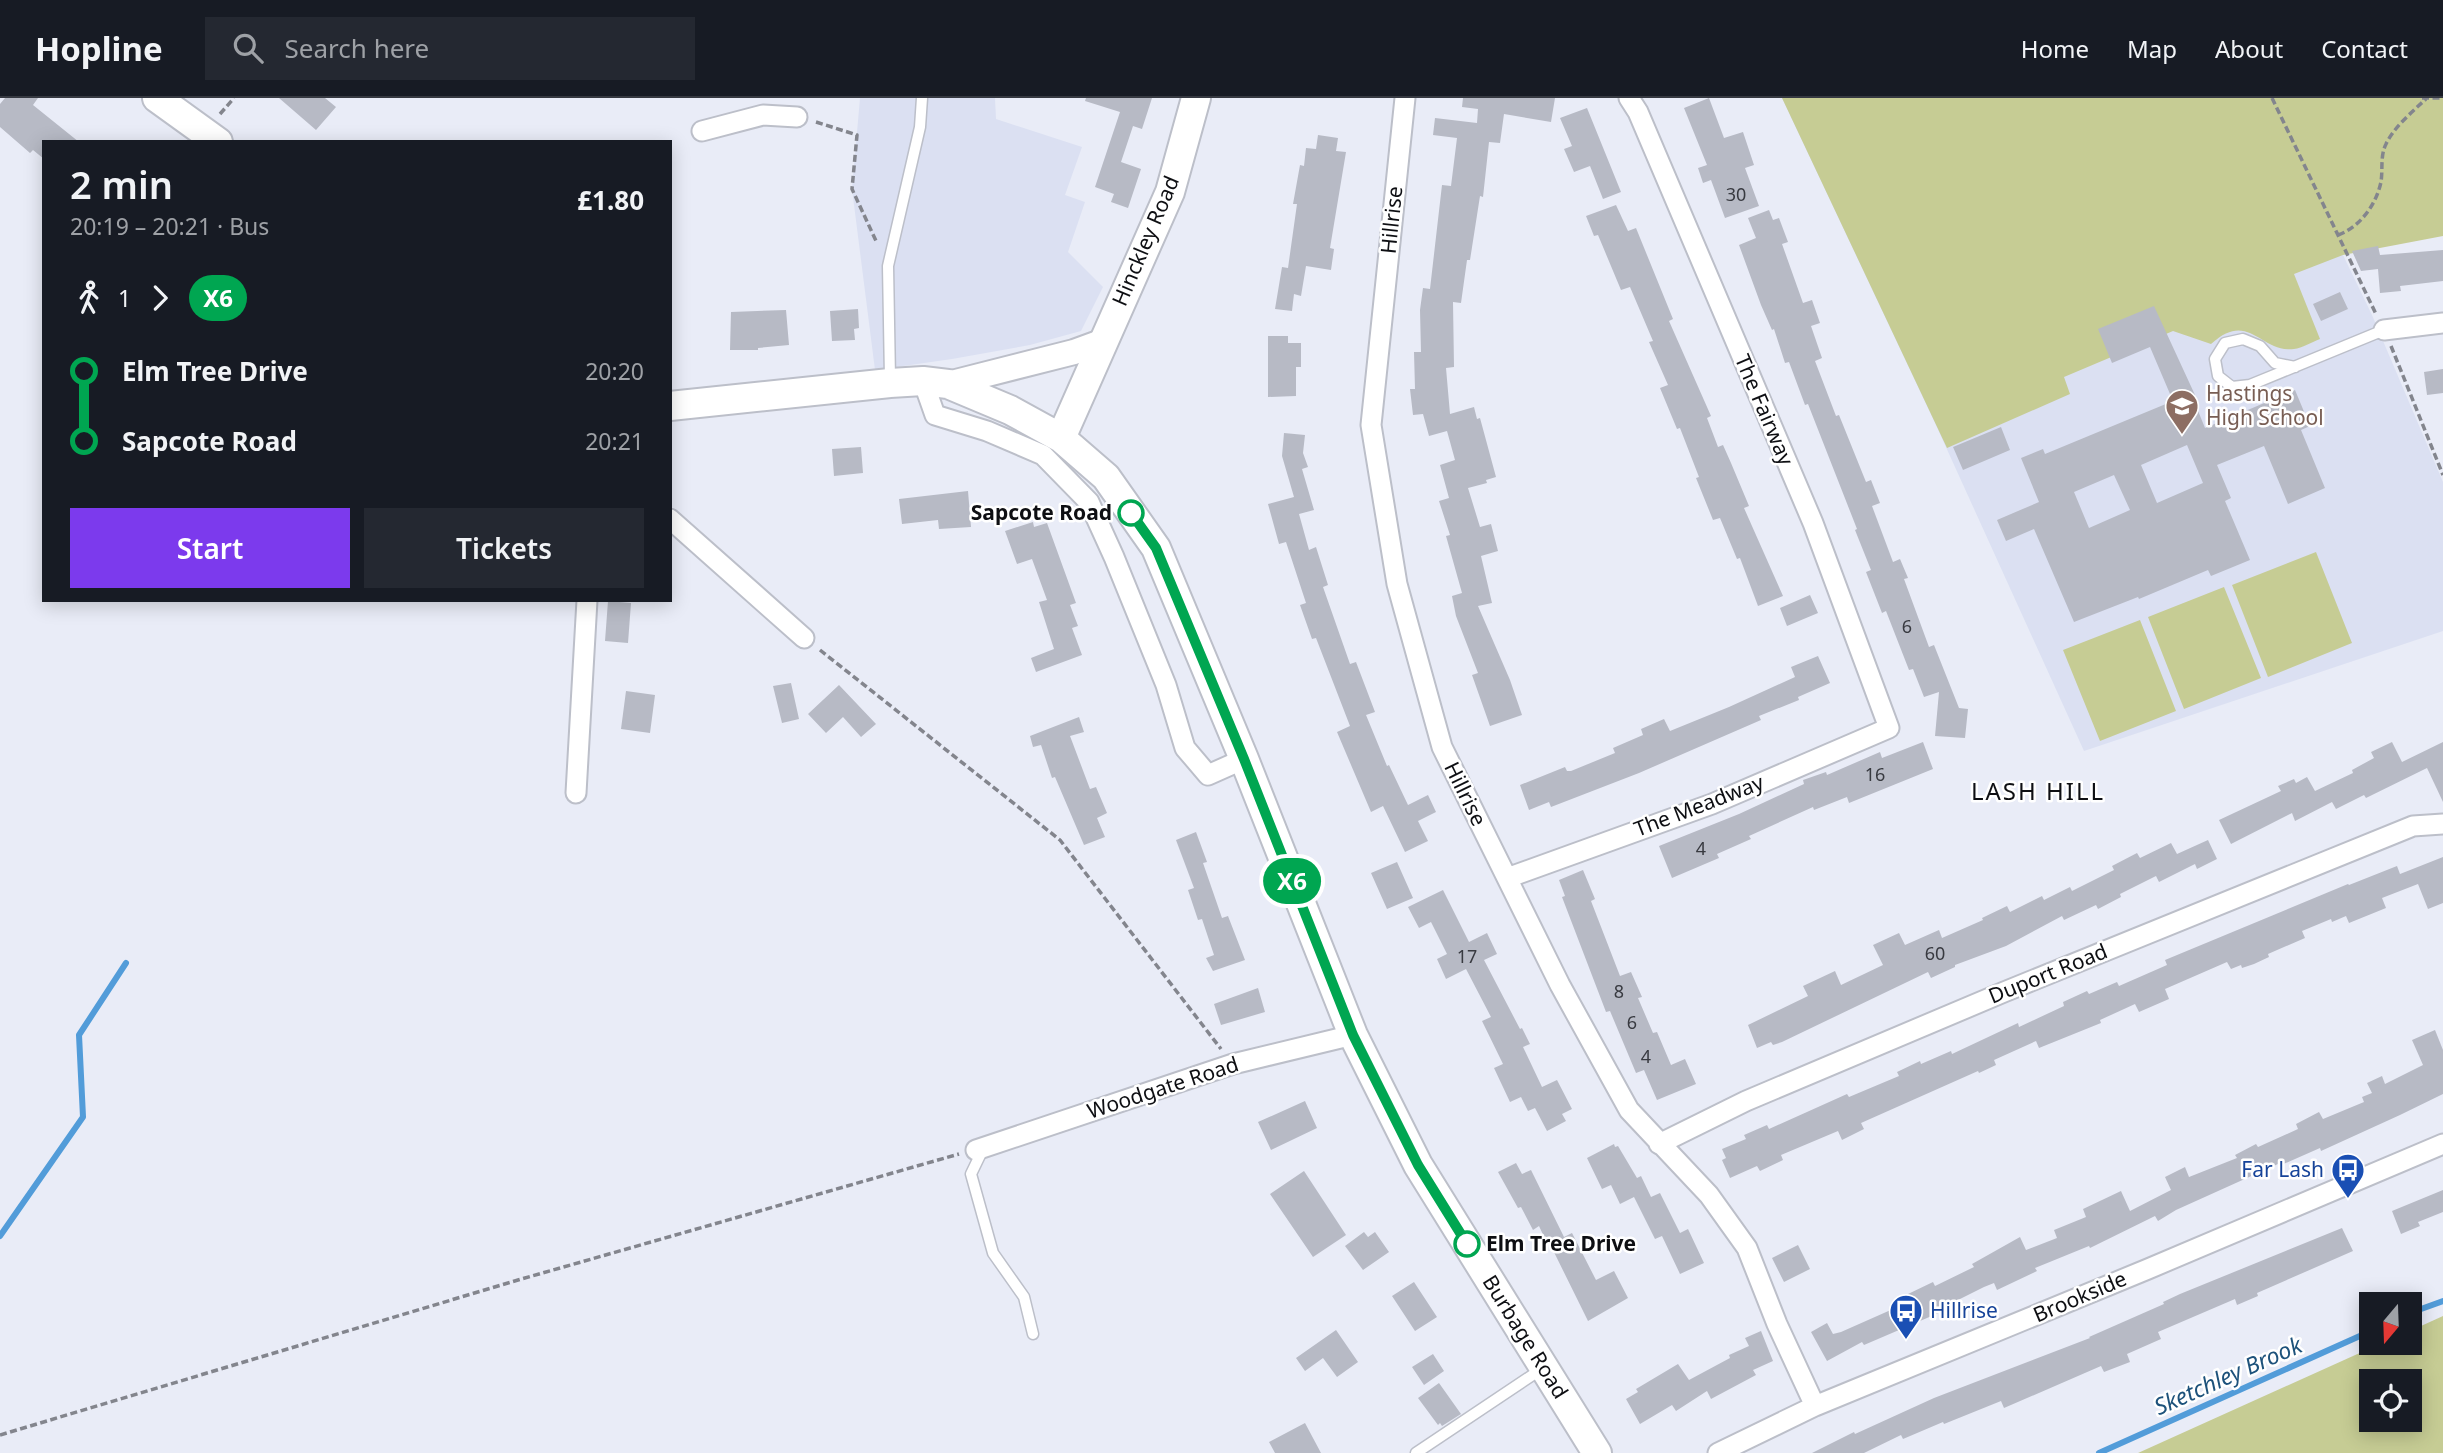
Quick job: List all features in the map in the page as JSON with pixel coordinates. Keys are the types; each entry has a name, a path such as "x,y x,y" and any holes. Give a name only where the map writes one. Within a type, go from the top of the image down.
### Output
{"main road":[{"path":"156,98 215,140"},
{"name":"Hinckley Road","path":"1061,438 1170,192 1196,98"},
{"path":"672,406 890,383 935,383 1010,410 1061,438"},
{"name":"Burbage Road","path":"1061,438 1106,477 1156,548 1244,759 1353,1035 1418,1165 1597,1453"}],"street":[{"name":"Hillrise","path":"1405,98 1371,425 1397,584 1442,747 1560,985 1629,1110 1709,1195 1747,1248 1777,1324 1815,1406"},
{"name":"The Fairway","path":"1629,98 1638,112 1813,523 1889,727"},
{"path":"702,131 763,106 797,117"},
{"path":"2384,330 2443,323"},
{"path":"1104,341 1074,352 935,383 935,415 987,431 1043,455 1089,502 1166,685 1185,748 1208,775 1244,759"},
{"path":"672,521 804,638"},
{"path":"576,793 587,602"},
{"name":"The Meadway","path":"1507,878 1712,804 1889,727"},
{"name":"Duport Road","path":"1659,1144 1746,1101 2017,987 2413,827 2443,824"},
{"name":"Woodgate Road","path":"980,1148 1233,1065 1353,1035"},
{"name":"Brookside","path":"1718,1453 1815,1406 2443,1144"}],"lane":[{"path":"890,383 888,266 920,127 922,98"},
{"path":"2295,367 2275,363 2260,346 2243,339 2225,343 2215,359 2218,376 2232,387 2250,385 2295,367 2384,330"},
{"path":"980,1148 971,1174 993,1253 1024,1297 1033,1334"},
{"path":"1416,1453 1544,1368"}],"path":[{"path":"2272,98 2384,330 2443,475"},
{"path":"2338,235 2352,230 2367,211 2380,185 2384,148 2389,137 2424,99 2443,98"},
{"path":"797,117 857,135 852,189 888,266"},
{"path":"804,638 1060,840 1233,1065"},
{"path":"0,1435 517,1280 980,1148"}],"shaded area":[{"path":"860,98 995,98 996,119 1082,147 1065,195 1085,202 1068,252 1103,287 1081,331 1030,345 875,370 852,189"},
{"name":"Hastings High School","path":"1782,98 2343,255 2372,315 2443,482 2443,631 2084,751 1935,423"}],"green space":[{"path":"1782,98 2443,98 2443,236 2343,255 2294,274 2320,339 2307,345 2294,349 2282,348 2245,331 2224,334 2211,344 2173,331 2064,377 2070,394 1947,448"},
{"path":"2316,552 2352,643 2268,677 2232,585"},
{"path":"2224,587 2261,678 2184,709 2148,617"},
{"path":"2140,620 2176,711 2100,741 2063,650"},
{"path":"2443,1316 2443,1453 2138,1453 2359,1353 2422,1355 2422,1326"}],"building":[{"path":"5,98 38,98 33,105 77,140 42,140 42,157 33,150 30,153 0,127 0,104"},
{"path":"279,98 325,98 336,107 316,130"},
{"path":"1086,98 1152,98 1142,129 1133,126 1121,162 1141,169 1128,208 1111,202 1114,194 1095,187 1120,112 1085,101"},
{"path":"1463,98 1555,98 1551,122 1504,114 1500,143 1489,142 1483,197 1480,196 1461,303 1453,302 1454,367 1446,368 1450,414 1474,407 1477,419 1480,418 1496,477 1486,480 1487,483 1468,488 1480,527 1491,524 1498,551 1481,556 1492,603 1478,606 1522,715 1490,726 1472,675 1478,673 1456,616 1452,596 1462,593 1446,536 1450,535 1439,501 1449,498 1440,465 1455,460 1447,431 1429,436 1423,414 1413,415 1410,389 1415,389 1414,352 1421,352 1420,310 1423,288 1430,289 1442,185 1451,186 1457,138 1433,135 1435,118 1477,123 1478,109 1462,107"},
{"path":"1709,98 1724,138 1743,132 1754,165 1745,168 1759,206 1725,218 1711,180 1703,183 1698,168 1707,165 1684,108"},
{"path":"1587,108 1621,192 1603,199 1590,166 1574,172 1564,149 1572,146 1560,118"},
{"path":"1318,135 1338,138 1336,151 1346,152 1330,248 1334,249 1331,270 1306,266 1301,296 1294,294 1292,311 1275,309 1282,267 1288,268 1297,204 1293,204 1300,165 1304,166 1306,148 1316,149"},
{"path":"1616,205 1628,231 1636,228 1673,319 1669,321 1711,416 1707,418 1718,447 1723,445 1731,463 1749,506 1744,508 1783,596 1758,606 1740,558 1737,559 1720,518 1713,520 1696,478 1699,477 1680,428 1677,429 1660,388 1668,385 1649,342 1653,341 1630,287 1621,290 1598,235 1594,236 1586,216"},
{"path":"1769,210 1773,220 1779,218 1788,242 1782,244 1803,303 1812,300 1820,323 1811,326 1822,358 1815,361 1866,482 1871,480 1880,503 1872,506 1893,562 1900,559 1908,578 1904,579 1929,647 1934,645 1959,708 1968,709 1965,738 1935,736 1939,692 1924,697 1913,669 1909,670 1886,611 1882,613 1866,572 1871,570 1855,530 1857,529 1808,404 1805,405 1789,362 1785,363 1774,329 1772,330 1761,305 1739,245 1756,238 1748,218"},
{"path":"2378,246 2380,255 2443,250 2443,281 2400,286 2401,291 2380,293 2378,269 2361,271 2352,251"},
{"path":"2340,292 2348,309 2321,321 2313,304"},
{"path":"2154,306 2195,395 2192,396 2205,428 2295,390 2310,426 2301,430 2325,488 2288,504 2264,446 2217,465 2231,498 2225,501 2250,560 2211,576 2208,570 2074,622 2034,529 2006,541 1997,520 2039,502 2021,458 2043,449 2045,454 2173,401 2150,347 2112,363 2098,329","holes":["2187,445 2203,483 2157,503 2141,465","2114,475 2130,510 2089,528 2074,492"]},
{"path":"858,309 859,328 854,329 855,340 832,341 830,311"},
{"path":"786,310 789,345 758,350 730,350 731,312"},
{"path":"1268,336 1288,336 1288,343 1301,343 1301,367 1296,367 1296,396 1268,397"},
{"path":"2443,369 2443,393 2427,395 2424,372"},
{"path":"2001,427 2010,450 1963,470 1953,447"},
{"path":"1284,433 1305,435 1303,453 1308,467 1302,469 1314,510 1299,514 1309,550 1316,547 1328,585 1323,587 1350,664 1356,662 1375,712 1366,715 1387,766 1389,765 1408,805 1428,795 1436,812 1418,821 1428,841 1405,852 1383,806 1371,812 1337,732 1350,726 1316,638 1312,639 1300,605 1306,603 1286,542 1279,544 1268,504 1294,497 1282,456"},
{"path":"861,447 863,473 834,476 832,449"},
{"path":"968,491 971,527 939,529 938,520 902,524 899,499"},
{"path":"1033,522 1034,527 1047,523 1076,603 1070,605 1078,626 1072,628 1082,655 1036,672 1031,658 1054,649 1039,602 1047,600 1032,559 1017,564 1005,531"},
{"path":"1810,595 1818,613 1787,626 1780,608"},
{"path":"608,602 631,603 628,643 605,641"},
{"path":"1818,656 1830,683 1798,697 1799,700 1759,716 1761,720 1639,773 1551,807 1549,802 1529,810 1520,785 1565,767 1567,771 1571,771 1615,753 1613,748 1643,735 1641,729 1664,719 1670,731 1729,707 1795,677 1791,667"},
{"path":"791,683 799,719 782,723 773,686"},
{"path":"839,685 876,724 861,737 843,717 826,733 808,714"},
{"path":"626,691 655,695 650,733 621,729"},
{"path":"1079,717 1084,732 1070,736 1090,789 1096,787 1107,813 1097,818 1105,837 1084,845 1055,777 1052,778 1041,745 1033,747 1030,736"},
{"path":"1923,742 1933,769 1849,803 1847,797 1814,810 1813,807 1749,836 1751,839 1717,854 1719,858 1672,878 1659,846 1739,814 1804,784 1803,780 1826,772 1827,775 1880,752 1882,758"},
{"path":"2392,742 2402,762 2443,742 2443,802 2427,768 2366,798 2364,795 2336,809 2332,802 2295,821 2292,813 2231,844 2219,820 2281,791 2278,786 2294,779 2296,783 2307,777 2315,791 2353,773 2352,770 2374,758 2371,752"},
{"path":"1196,832 1207,862 1203,863 1222,918 1228,916 1245,960 1213,971 1206,958 1214,955 1202,919 1198,920 1188,890 1194,888 1176,840"},
{"path":"2208,840 2217,859 2197,869 2195,864 2159,882 2156,876 2120,894 2121,897 2098,909 2096,905 2064,920 2062,916 2006,946 1955,965 1931,978 1928,972 1782,1042 1773,1045 1771,1042 1757,1048 1748,1025 1808,996 1803,986 1835,971 1841,985 1883,965 1873,945 1899,933 1905,945 1939,930 1942,938 2007,906 2010,912 2042,896 2044,900 2070,887 2072,891 2114,870 2112,866 2137,853 2140,858 2171,843 2177,854"},
{"path":"2443,857 2443,903 2428,909 2418,884 2382,898 2386,908 2349,923 2346,916 2302,931 2305,938 2268,954 2269,957 2254,964 2231,969 2227,962 2165,989 2169,999 2139,1012 2135,1004 2100,1020 2101,1023 2039,1048 2036,1041 1994,1060 1996,1065 1979,1073 1978,1071 1861,1123 1864,1129 1842,1140 1838,1131 1781,1155 1783,1160 1760,1171 1757,1166 1730,1178 1722,1160 1726,1158 1722,1149 1746,1139 1744,1135 1767,1125 1769,1129 1847,1094 1849,1097 1899,1076 1897,1072 1920,1061 1921,1064 1951,1051 1952,1054 2018,1023 2019,1027 2064,1006 2063,1002 2087,991 2089,994 2117,982 2119,986 2167,965 2165,960 2348,884 2397,866 2400,874"},
{"path":"1397,862 1413,898 1387,909 1371,873"},
{"path":"1583,870 1595,899 1591,901 1620,976 1631,972 1642,997 1638,998 1653,1033 1657,1032 1671,1065 1685,1059 1696,1084 1657,1100 1644,1070 1636,1073 1610,1011 1606,1012 1562,897 1565,896 1559,880"},
{"path":"1443,890 1469,942 1487,933 1497,954 1484,960 1530,1044 1523,1047 1542,1087 1557,1080 1572,1109 1562,1114 1566,1121 1547,1131 1535,1108 1528,1111 1521,1097 1510,1102 1494,1068 1503,1064 1482,1021 1491,1017 1466,969 1446,979 1437,959 1447,954 1431,922 1419,928 1408,907"},
{"path":"1258,988 1265,1012 1221,1025 1214,1004"},
{"path":"2435,1030 2443,1050 2443,1094 2400,1115 2321,1151 2320,1148 2279,1166 2278,1164 2176,1210 2158,1221 2155,1216 2090,1248 2089,1246 2035,1268 2037,1271 1997,1290 1994,1283 1984,1287 1940,1309 1941,1312 1864,1345 1862,1342 1827,1361 1811,1332 1827,1323 1833,1334 1841,1332 1911,1301 1908,1294 1933,1282 1935,1286 1974,1267 1972,1264 2020,1237 2026,1250 2057,1238 2054,1230 2086,1217 2083,1209 2121,1191 2130,1211 2171,1190 2165,1177 2185,1167 2189,1177 2237,1158 2235,1155 2256,1144 2258,1147 2298,1129 2296,1124 2319,1112 2323,1119 2364,1102 2362,1097 2372,1093 2367,1083 2382,1076 2385,1084 2423,1065 2412,1040"},
{"path":"1305,1101 1317,1128 1271,1150 1258,1122"},
{"path":"1614,1144 1615,1147 1618,1146 1637,1178 1641,1176 1651,1197 1660,1193 1680,1233 1688,1229 1704,1263 1680,1274 1662,1236 1655,1239 1634,1197 1620,1204 1611,1185 1602,1189 1587,1158"},
{"path":"1516,1163 1522,1174 1531,1170 1564,1237 1572,1233 1596,1280 1614,1271 1628,1298 1588,1321 1548,1240 1546,1241 1539,1226 1533,1230 1498,1172"},
{"path":"1304,1171 1346,1235 1313,1257 1270,1194"},
{"path":"2443,1190 2443,1212 2418,1222 2420,1226 2401,1234 2392,1211"},
{"path":"2342,1228 2353,1251 2257,1293 2258,1296 2237,1305 2235,1299 2158,1332 2161,1339 2127,1354 2130,1362 2104,1372 2101,1366 2004,1408 2001,1401 1903,1439 1901,1435 1864,1453 1812,1453 1934,1398 2090,1338 2180,1294"},
{"path":"1364,1232 1368,1237 1375,1232 1389,1252 1363,1270 1345,1246"},
{"path":"1798,1245 1810,1269 1784,1282 1772,1258"},
{"path":"1414,1282 1437,1317 1415,1331 1392,1296"},
{"path":"1336,1330 1358,1362 1337,1377 1323,1358 1305,1371 1296,1358"},
{"path":"1761,1331 1773,1361 1753,1370 1756,1375 1711,1399 1707,1391 1676,1411 1672,1405 1640,1424 1626,1399 1638,1392 1636,1389 1678,1364 1689,1380 1749,1346 1745,1338"},
{"path":"1433,1354 1444,1371 1424,1385 1412,1367"},
{"path":"1439,1383 1461,1414 1442,1426 1440,1423 1438,1425 1418,1398"},
{"path":"1305,1423 1321,1453 1275,1453 1269,1442"}],"waterway":[{"path":"0,1236 83,1117 79,1035 126,963"},
{"name":"Sketchley Brook","path":"2422,1309 2443,1301"},
{"name":"Sketchley Brook","path":"2099,1453 2359,1336"}],"bus line":[{"name":"X6","path":"1131,513 1156,548 1244,759 1353,1035 1418,1165 1467,1244"}],"place":[{"name":"Hastings High School","path":"2182,436"},
{"name":"Sapcote Road","path":"1131,513"},
{"name":"Far Lash","path":"2348,1200"},
{"name":"Elm Tree Drive","path":"1467,1244"},
{"name":"Hillrise","path":"1906,1341"}],"district":[{"name":"LASH HILL","path":"2038,792"}]}
